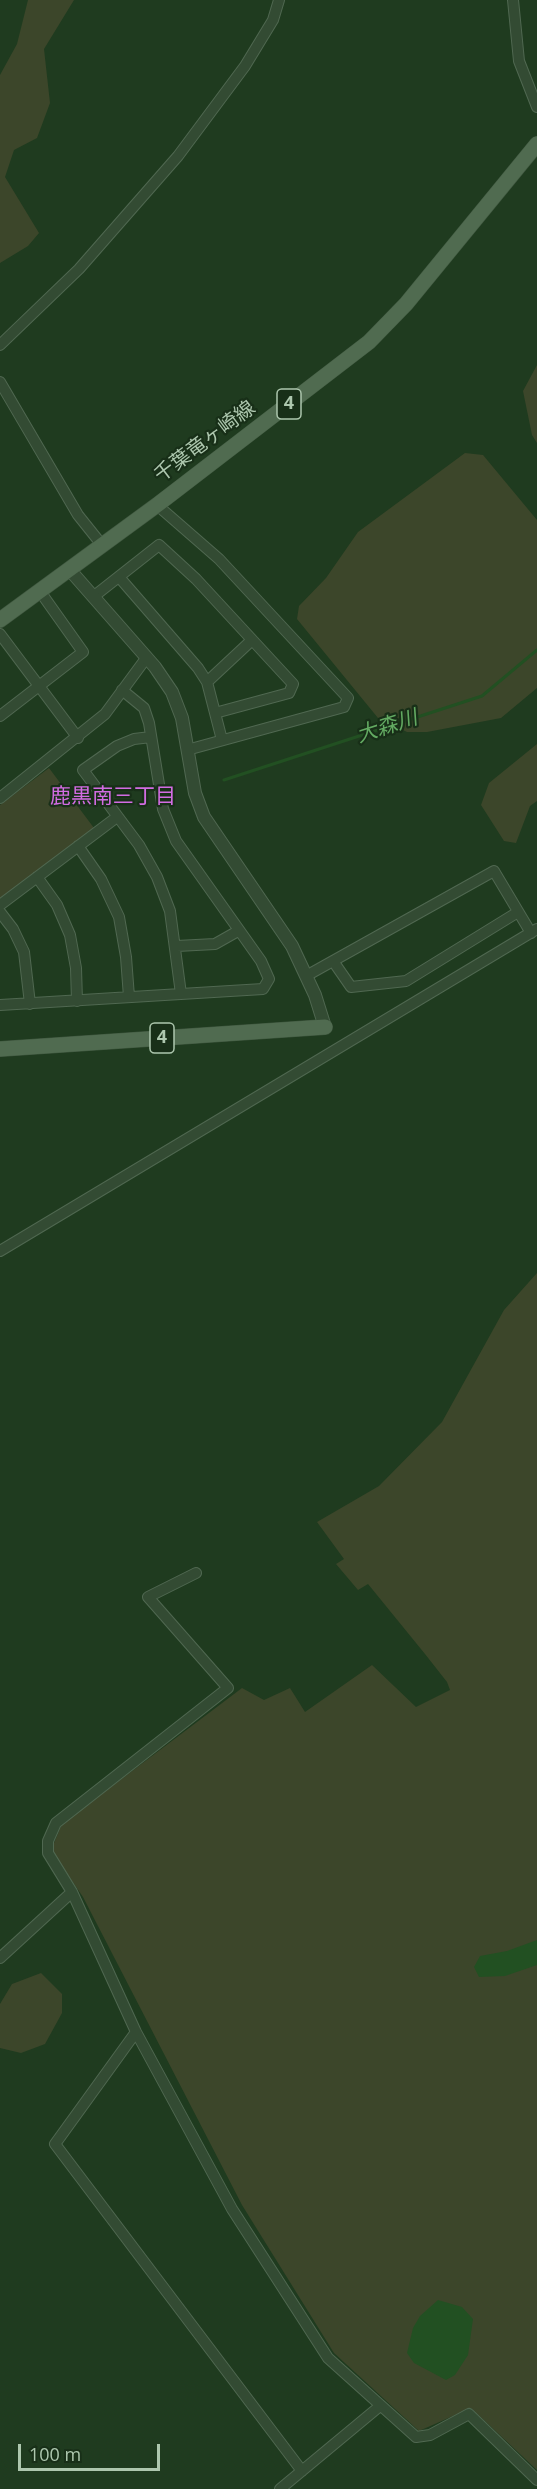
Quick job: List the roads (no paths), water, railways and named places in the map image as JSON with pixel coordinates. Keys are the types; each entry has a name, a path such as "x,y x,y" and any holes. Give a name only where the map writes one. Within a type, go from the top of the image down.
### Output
{"main road":[{"name":"千葉竜ヶ崎線","path":"0,620 157,505 369,342 406,304 537,144"},
{"name":"4","path":"0,1049 325,1027"}],"street":[{"path":"0,345 79,269 178,156 245,66 273,20 279,0"},
{"path":"513,0 519,61 537,107"},
{"path":"0,382 78,515 102,544"},
{"path":"157,505 219,559 348,698 344,707 187,750"},
{"path":"93,597 159,545 196,579 293,684 289,693 215,712"},
{"path":"69,568 147,657 172,692 182,718 195,793 210,830 278,924 306,976 325,1027"},
{"path":"119,577 186,652 207,682 222,740"},
{"path":"0,716 83,651 39,590"},
{"path":"0,634 78,738"},
{"path":"207,682 252,640"},
{"path":"0,798 78,738 105,714 147,657"},
{"path":"0,1005 263,989 269,979 261,961 176,841 163,809 144,708 122,690"},
{"path":"151,737 134,739 117,746 83,770 139,845 157,877 170,911 177,946 181,994"},
{"path":"0,905 117,817"},
{"path":"78,846 101,879 119,917 126,957 129,997"},
{"path":"0,1251 534,931 518,912 494,871 306,976"},
{"path":"38,877 57,905 70,936 76,968 77,1001"},
{"path":"0,912 13,929 24,952 30,1004"},
{"path":"333,961 351,987 406,981 518,912"},
{"path":"177,946 215,944 238,931"},
{"path":"196,1573 148,1598 228,1688 56,1823 48,1841 48,1853 72,1892 136,2032 232,2210 328,2358 416,2437 430,2434 468,2415 537,2480"},
{"path":"0,1958 72,1892"},
{"path":"136,2032 55,2144 302,2471"},
{"path":"280,2489 380,2406"}],"waterway":[{"name":"大森川","path":"224,780 482,696 537,650"}],"district":[{"name":"鹿黒南三丁目","path":"113,797"}]}
